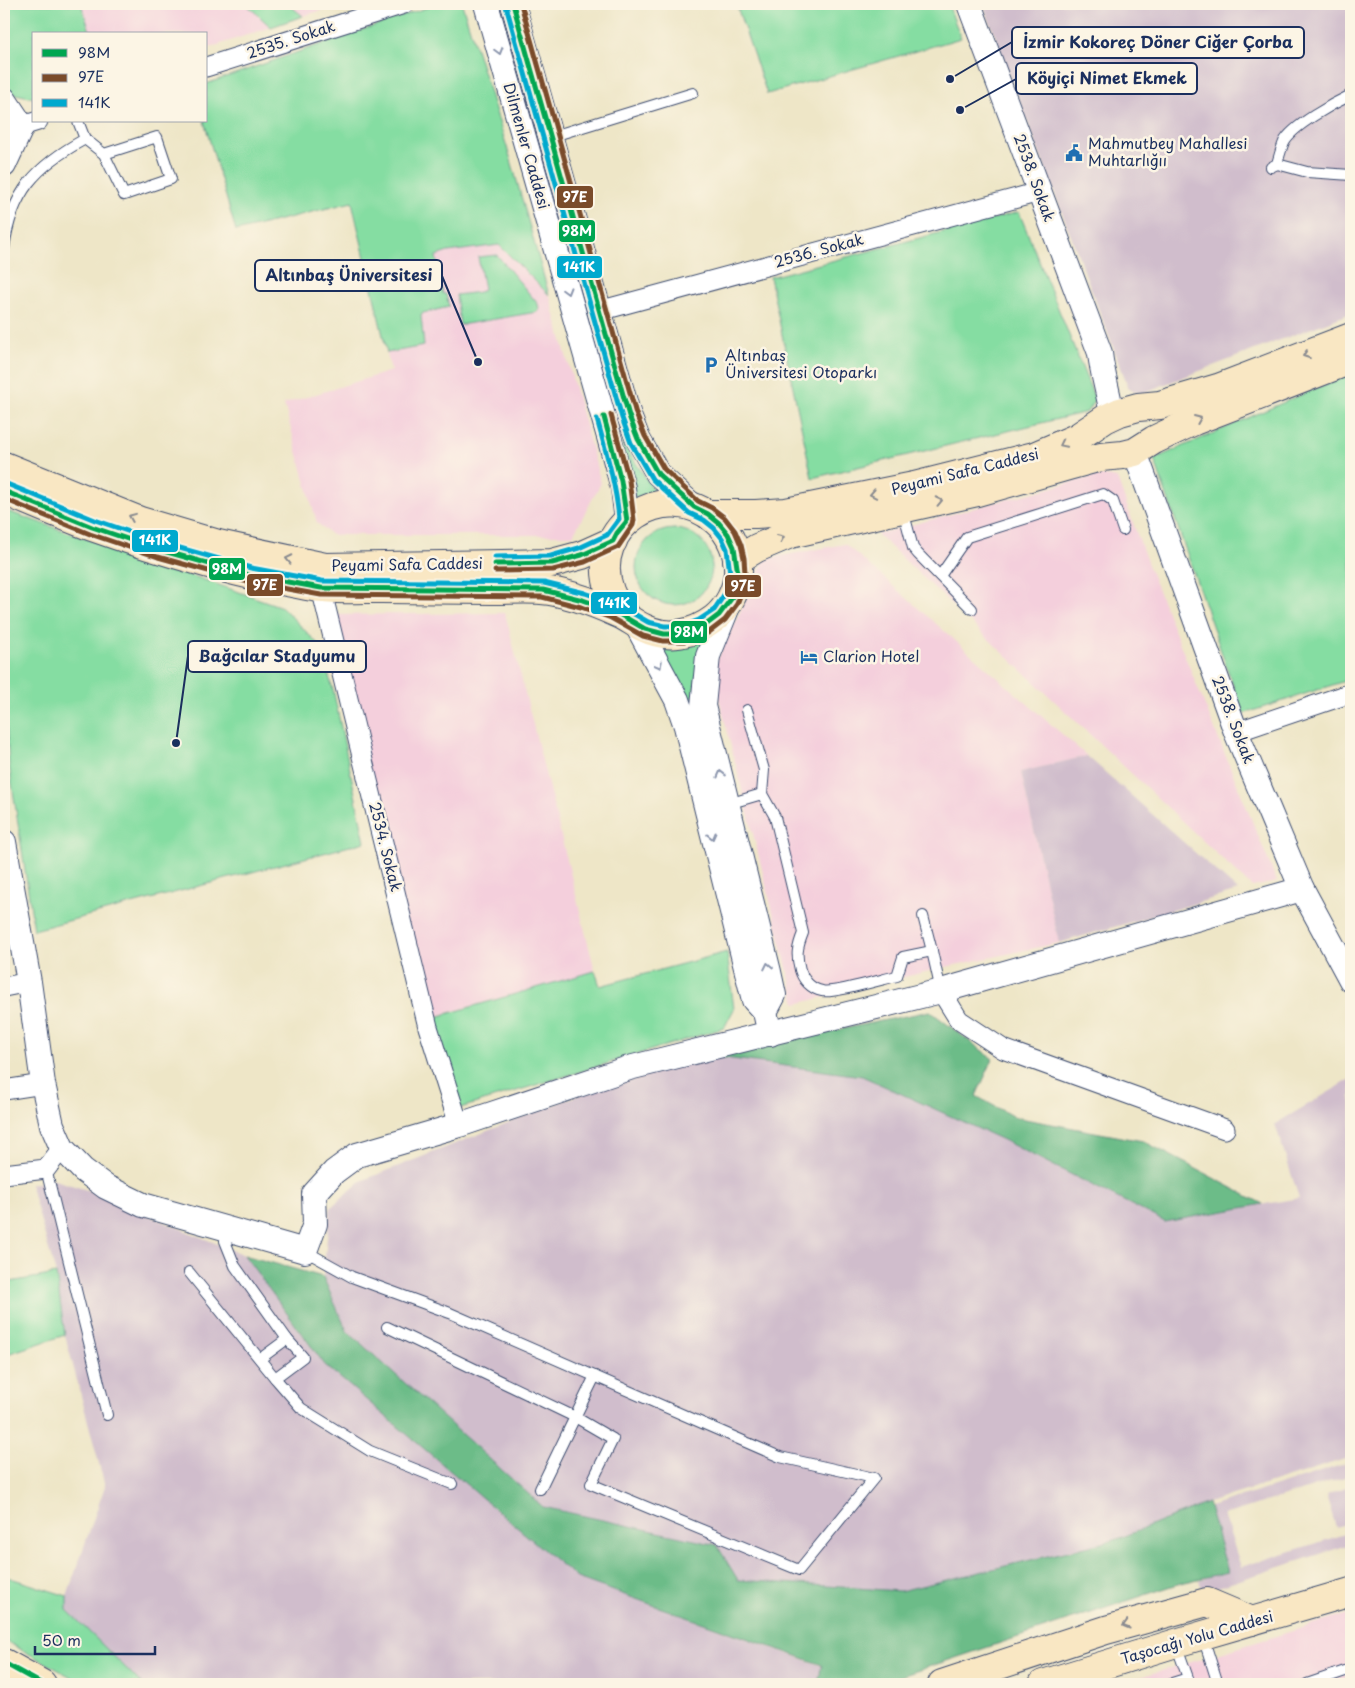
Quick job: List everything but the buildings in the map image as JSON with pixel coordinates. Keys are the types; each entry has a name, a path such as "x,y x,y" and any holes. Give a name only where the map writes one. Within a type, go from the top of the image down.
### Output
{"main road":[{"name":"Peyami Safa Caddesi","path":"701,510 756,514 786,512 914,486 1034,456 1078,437 1117,414 1160,405 1218,388 1351,337"},
{"name":"Peyami Safa Caddesi","path":"737,560 758,548 790,534 977,492 1100,457 1138,449 1194,421 1351,360"},
{"path":"1142,412 1151,422 1154,432 1138,449 1109,443 1104,429 1117,414 1142,412"},
{"name":"Peyami Safa Caddesi","path":"4,466 149,523 323,578 552,563 582,555 620,531"},
{"path":"4,492 92,527 160,550 250,575 543,590 583,600 632,620"},
{"path":"675,503 701,510 719,523 728,534 734,546 738,574 731,599 719,615 703,627 684,634 664,634 645,629 632,620 618,606 611,592 607,577 607,562 620,531 641,510 658,504 675,503"},
{"name":"Taşocağı Yolu Caddesi","path":"1043,1684 1351,1592"},
{"path":"942,1684 1106,1630 1206,1602 1252,1621"},
{"path":"1168,1613 1176,1643"},
{"path":"4,1663 42,1684"}],"street":[{"name":"2535. Sokak","path":"208,66 404,4"},
{"name":"Dilmenler Caddesi","path":"486,4 623,488 620,531"},
{"name":"Dilmenler Caddesi","path":"513,4 628,416 638,439 658,474 701,510"},
{"name":"2538. Sokak","path":"969,4 1100,352 1107,362 1123,397 1117,414"},
{"path":"4,99 30,124 4,165"},
{"name":"2536. Sokak","path":"599,311 1039,192"},
{"name":"2538. Sokak","path":"1138,449 1236,732 1302,889 1351,980"},
{"name":"2534. Sokak","path":"323,578 428,1027 458,1125"},
{"path":"731,599 708,656 703,706 761,935 774,995 767,1023"},
{"path":"632,620 677,700 683,717 754,1000 767,1023"},
{"path":"1236,732 1351,693"},
{"path":"4,842 10,910 29,982 42,1084 52,1125 62,1148 83,1170 106,1187 143,1205 305,1251 315,1224 314,1194 334,1172 356,1155 458,1125 767,1023 941,992 1302,889"},
{"path":"4,987 29,982"},
{"path":"941,992 959,1020 1003,1049 1226,1129"},
{"path":"4,1090 42,1084"},
{"path":"4,1174 46,1169 62,1148"}],"lane":[{"path":"550,137 693,93"},
{"path":"1351,95 1336,102 1296,128 1285,140 1274,166 1308,172 1351,175"},
{"path":"78,122 85,139 104,154 124,195 171,179 158,137 104,154"},
{"path":"4,249 13,208 26,186 42,169 67,149 85,139"},
{"path":"940,576 967,537 1103,494 1113,501 1123,530"},
{"path":"903,509 913,548 972,609"},
{"path":"747,710 764,770 762,794 775,817 803,933 796,950 799,967 801,974 809,985 815,989 828,992 897,976 903,957 932,951"},
{"path":"728,804 762,794"},
{"path":"923,916 941,992"},
{"path":"46,1169 107,1415"},
{"path":"226,1229 226,1241 235,1266 287,1339 303,1357 275,1378"},
{"path":"305,1251 352,1277 450,1313 780,1457 874,1478 799,1570 592,1484 613,1439 575,1417 387,1327"},
{"path":"188,1272 301,1408 370,1451 452,1484"},
{"path":"260,1360 287,1339"},
{"path":"540,1489 595,1376"},
{"path":"1202,1636 1218,1684"},
{"path":"1169,1684 1188,1678 1176,1643"},
{"path":"1308,1684 1351,1669"}],"shaded area":[{"path":"81,4 246,4 271,27 208,48 208,32 90,32"},
{"path":"289,4 343,4 303,16"},
{"path":"983,4 1351,4 1351,313 1142,393 1129,389"},
{"path":"451,174 544,275 601,483 573,535 332,535 317,523 284,404 391,371 352,202"},
{"path":"1099,475 1117,478 1151,573 1277,882 1252,887 877,534"},
{"path":"845,544 1087,756 1021,772 1059,943 941,968 796,1004 712,671 765,559"},
{"path":"505,613 595,971 429,1018 327,615"},
{"path":"1087,756 1238,891 1059,943 1021,772"},
{"path":"710,1056 862,1076 1003,1140 1165,1222 1299,1198 1275,1124 1351,1079 1351,1457 1208,1503 1115,1540 900,1591 738,1580 717,1545 543,1507 347,1331 323,1277 330,1208 361,1181 624,1077"},
{"path":"55,1180 87,1190 244,1255 325,1365 577,1578 822,1666 818,1684 142,1684 67,1610 67,1596 105,1486 65,1335 56,1274 30,1184"},
{"path":"1351,1462 1351,1475 1224,1515 1241,1567 1351,1532 1351,1544 1203,1592 1199,1580 1224,1572 1179,1517"},
{"path":"1351,1486 1351,1522 1336,1527 1326,1495"},
{"path":"1351,1613 1351,1684 1116,1684 1201,1659"}],"green space":[{"path":"4,4 81,4 90,32 32,32 32,98 11,93 4,85"},
{"path":"246,4 288,4 303,16 271,27"},
{"path":"437,4 462,4 511,160 549,295 499,245 448,252 436,256 443,294 446,294 449,307 423,313 421,316 424,346 387,353 352,202 236,231 204,122 208,122 208,83"},
{"path":"736,4 948,4 961,38 767,94"},
{"path":"1019,212 1095,399 1087,412 812,478 770,277"},
{"path":"497,255 538,304 539,309 537,312 460,325 456,295 480,292 484,289 478,257"},
{"path":"1351,373 1351,679 1243,714 1154,459"},
{"path":"621,441 654,490 635,499"},
{"path":"4,510 282,607 319,645 333,689 365,842 34,930 9,764 4,711"},
{"path":"674,529 688,532 701,540 709,553 712,567 709,581 701,594 688,602 674,605 660,602 647,594 639,581 636,567 639,553 647,540 660,532"},
{"path":"703,641 691,707 655,649"},
{"path":"727,952 734,1009 724,1028 457,1109 429,1019 595,971 600,986"},
{"path":"930,1011 993,1059 976,1096 1014,1117 1143,1141 1263,1204 1165,1222 1003,1140 862,1076 710,1056"},
{"path":"244,1255 323,1277 347,1331 543,1507 717,1545 738,1580 900,1591 1115,1540 1208,1503 1228,1572 1181,1583 877,1684 818,1684 822,1665 577,1578 325,1365"},
{"path":"56,1274 65,1335 4,1355 4,1283"},
{"path":"4,1576 67,1596 67,1610 142,1684 84,1684 4,1640"}],"transit line":[{"name":"98M","path":"4,491 92,527 160,550 249,575 321,588 543,590 583,600 614,611 645,629 664,634 684,634 703,627 719,615 731,599 736,587 738,574 734,547 728,534 719,523 708,514 694,507 658,474 638,439 629,416 513,4"},
{"name":"97E","path":"4,499 90,534 158,557 248,582 321,595 542,597 581,607 611,618 643,636 663,641 685,641 708,633 725,620 737,604 743,588 745,574 741,545 735,531 725,518 712,508 698,501 664,469 645,436 636,414 521,4"},
{"name":"141K","path":"7,484 95,520 162,543 251,568 322,581 544,583 585,593 617,604 648,622 665,626 683,626 699,620 714,610 729,585 730,574 727,549 722,538 714,528 704,520 689,513 652,479 631,443 622,418 506,6"},
{"name":"97E","path":"495,571 553,570 585,562 618,547 633,525 634,520 629,480 611,415"},
{"name":"98M","path":"495,564 552,563 582,555 613,541 627,521 621,481 604,417"},
{"name":"141K","path":"495,557 551,556 579,548 607,535 619,519 613,481 597,419"},
{"name":"98M","path":"4,1663 42,1684"}],"place":[{"name":"İzmir Kokoreç Döner Ciğer Çorba","path":"950,79"},
{"name":"Köyiçi Nimet Ekmek","path":"960,110"},
{"name":"Mahmutbey Mahallesi Muhtarlığıı","path":"1074,153"},
{"name":"Altınbaş Üniversitesi","path":"478,362"},
{"name":"Altınbaş Üniversitesi Otoparkı","path":"711,365"},
{"name":"Clarion Hotel","path":"809,657"},
{"name":"Bağcılar Stadyumu","path":"176,743"}]}
